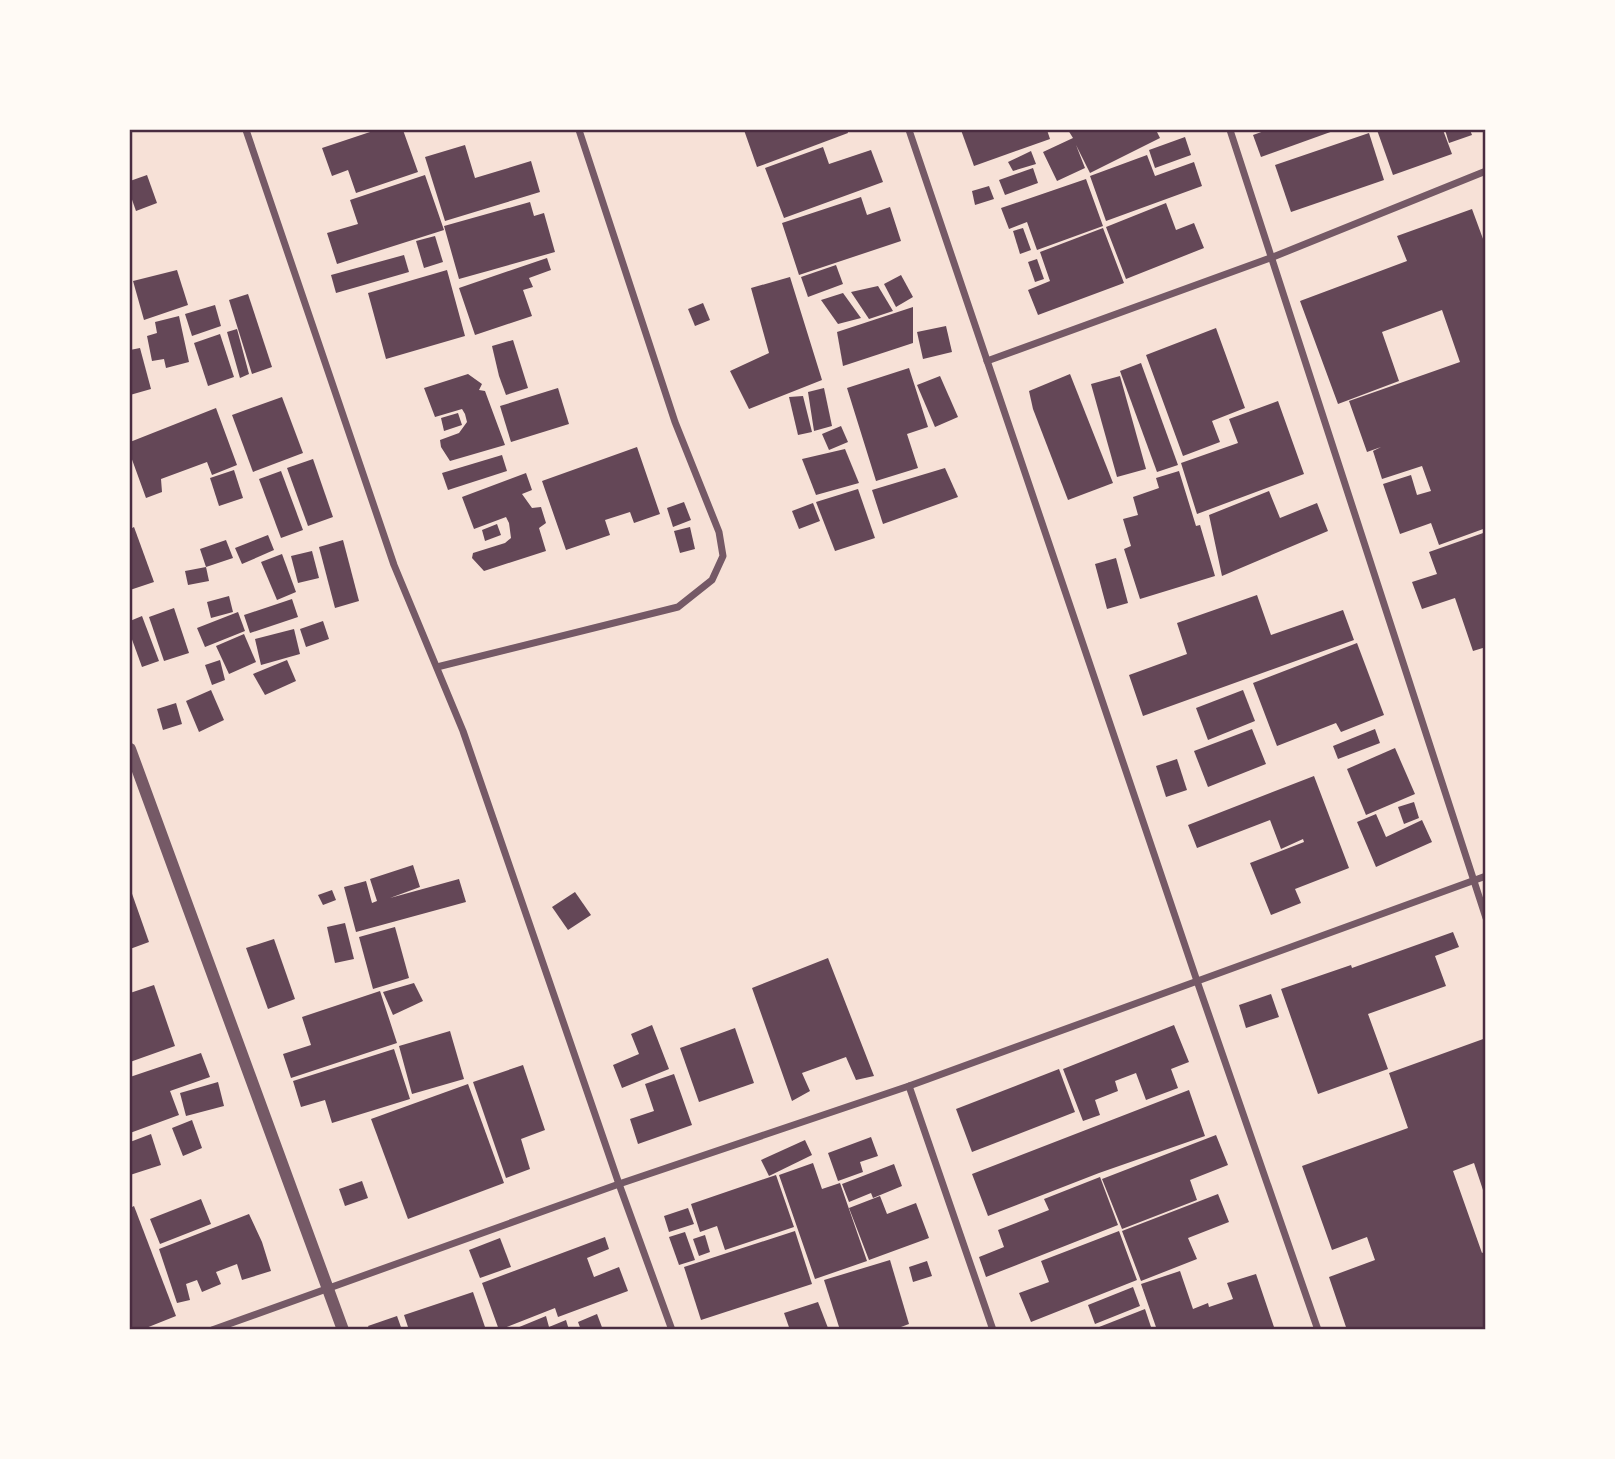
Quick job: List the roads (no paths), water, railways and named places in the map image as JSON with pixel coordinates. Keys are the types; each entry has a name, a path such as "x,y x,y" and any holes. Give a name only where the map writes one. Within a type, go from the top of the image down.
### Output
{"street":[{"path":"246,130 394,565 463,731 619,1184 672,1329"},
{"path":"437,667 678,607 712,580 723,556 719,532 675,422 579,130"},
{"path":"909,130 1197,981 1318,1329"},
{"path":"1230,130 1486,918"},
{"path":"987,360 1273,257 1486,170"},
{"path":"130,749 342,1329"},
{"path":"212,1329 619,1184 909,1086 1486,876"},
{"path":"909,1086 993,1329"}]}
